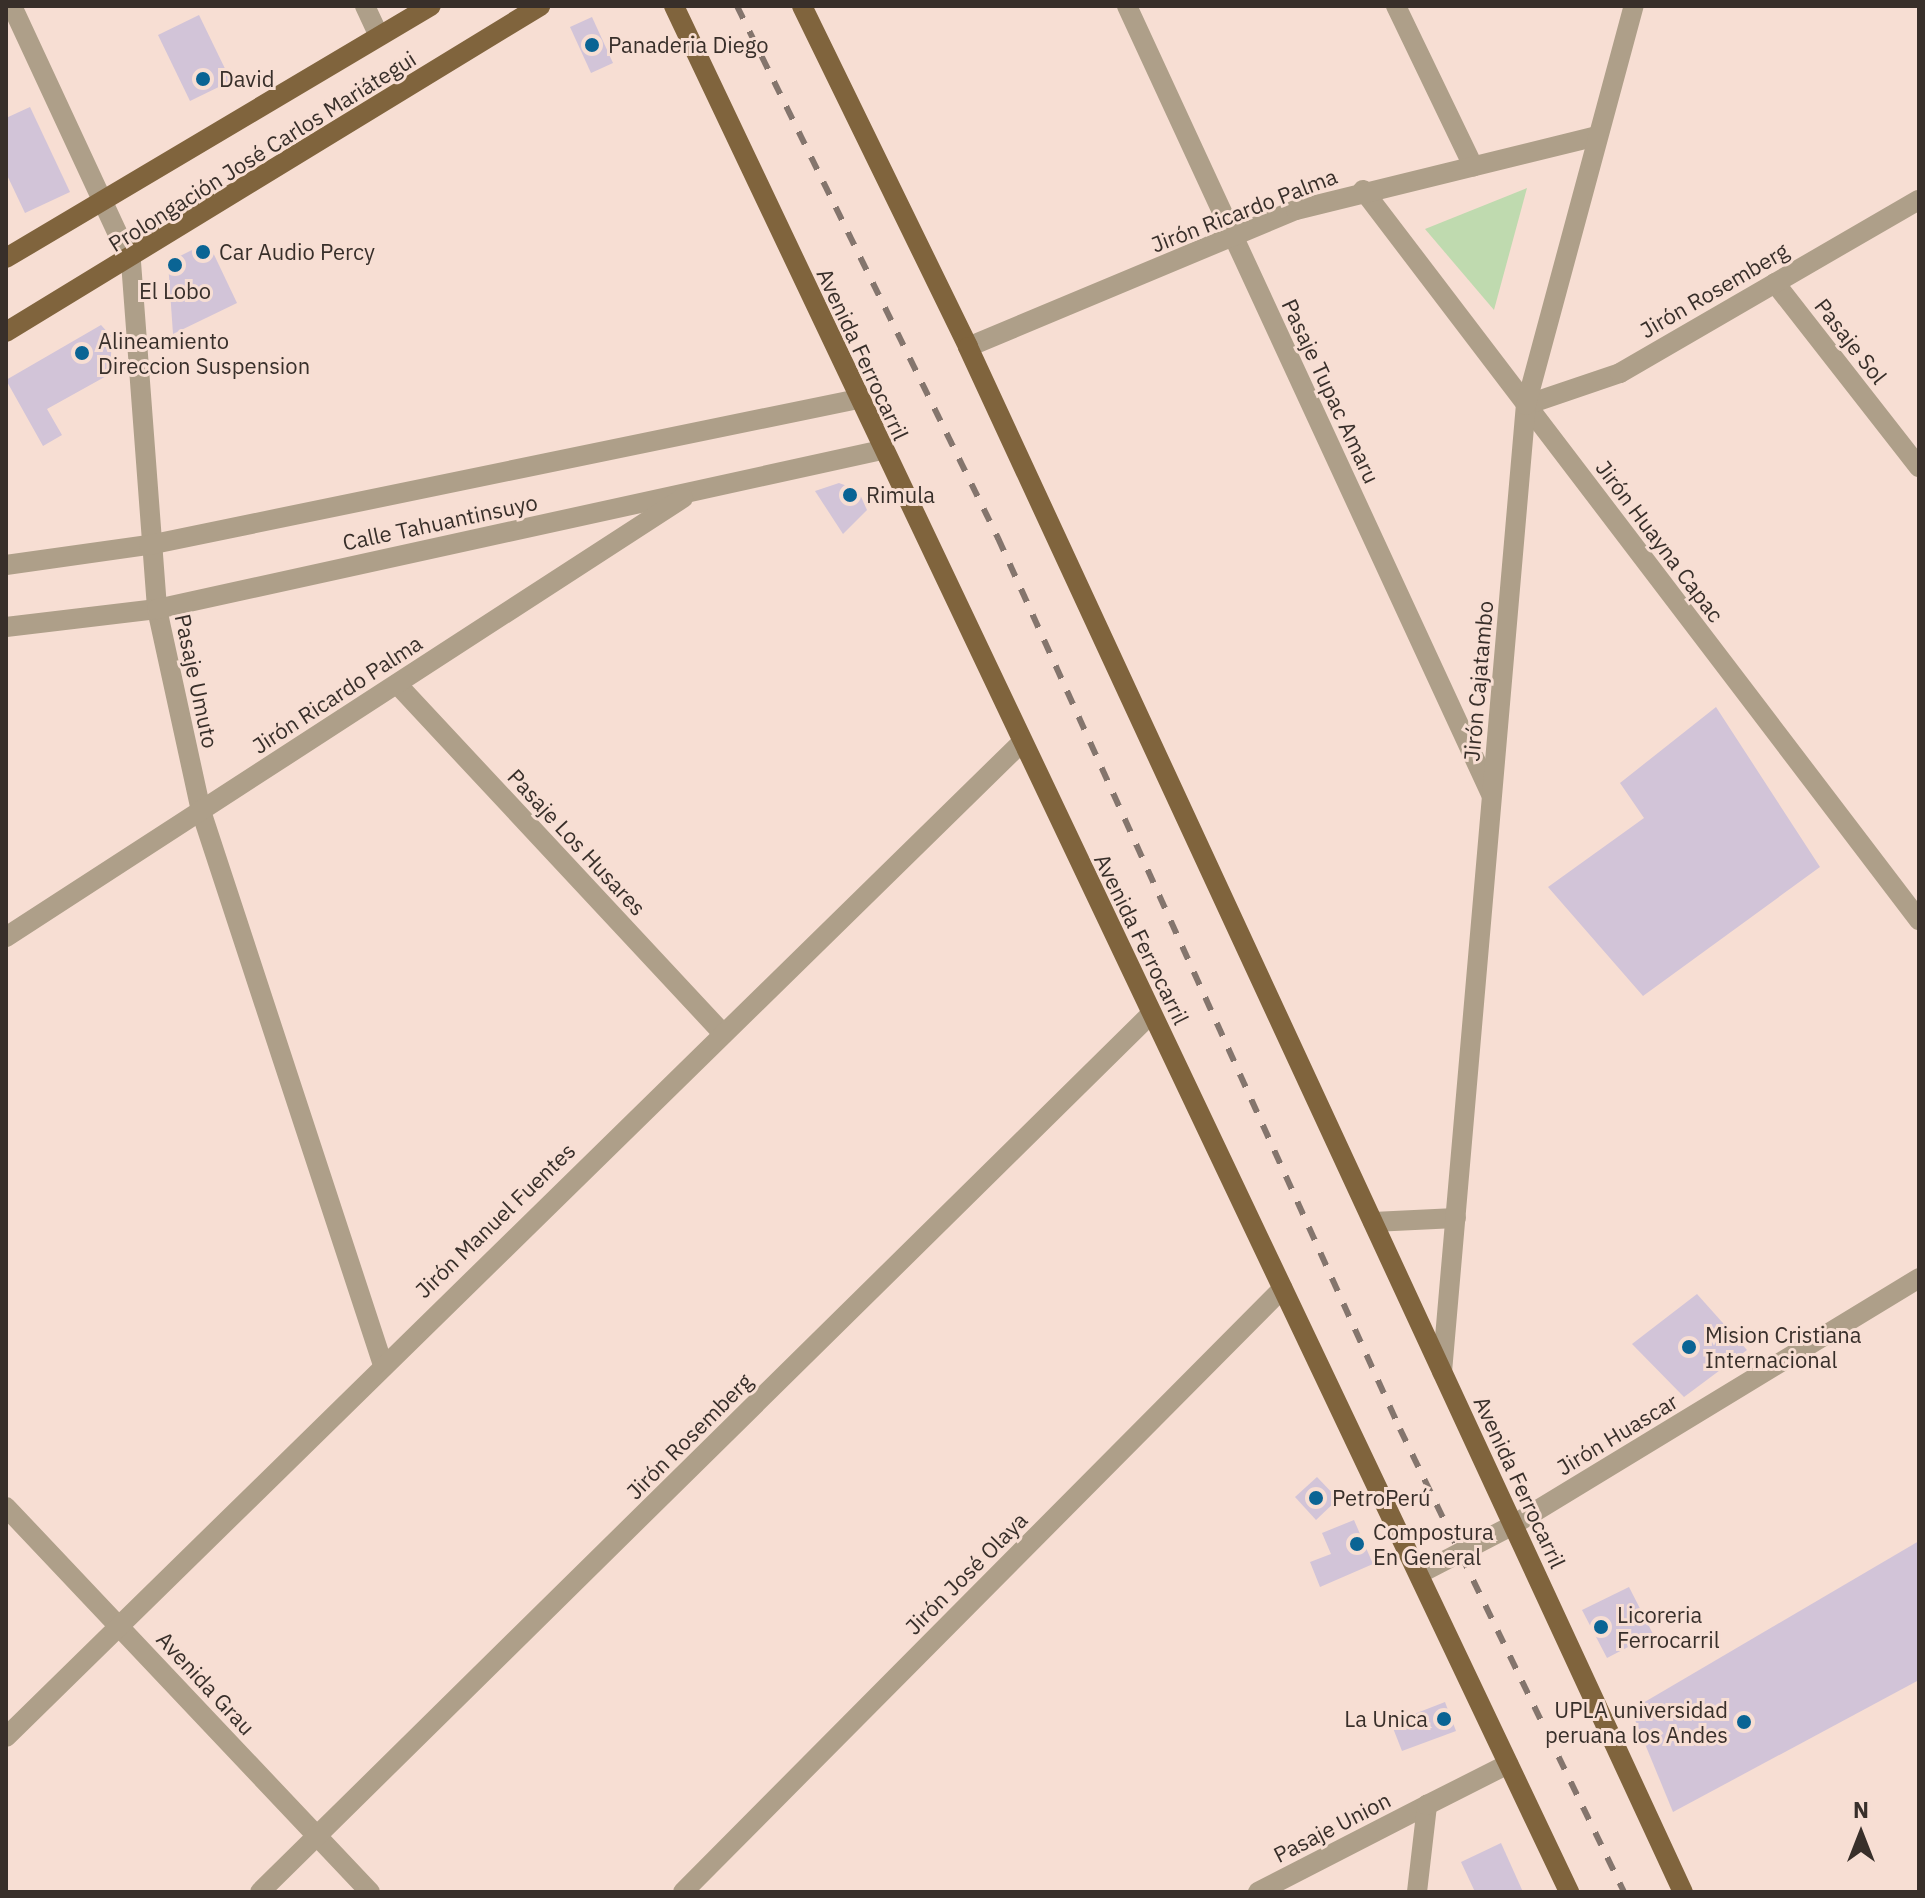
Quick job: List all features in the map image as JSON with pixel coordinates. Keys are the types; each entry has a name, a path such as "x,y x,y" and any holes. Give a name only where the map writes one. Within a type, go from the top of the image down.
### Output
{"main road":[{"name":"Prolongación José Carlos Mariátegui","path":"6,258 431,6"},
{"name":"Prolongación José Carlos Mariátegui","path":"6,332 131,262 540,6"},
{"name":"Avenida Ferrocarril","path":"674,6 882,450 1569,1892"},
{"name":"Avenida Ferrocarril","path":"802,6 968,347 1683,1892"}],"street":[{"name":"Pasaje Umuto","path":"12,6 131,262 149,545 157,609 201,811 382,1362"},
{"path":"365,6 379,36"},
{"name":"Pasaje Tupac Amaru","path":"1127,6 1492,796"},
{"path":"1396,6 1473,166"},
{"name":"Jirón Cajatambo","path":"1442,1372 1526,405 1594,137 1634,6"},
{"name":"Jirón Ricardo Palma","path":"968,347 1234,236 1363,190 1594,137"},
{"name":"Jirón Huayna Capac","path":"1363,190 1919,920"},
{"name":"Jirón Rosemberg","path":"1526,405 1620,373 1919,200"},
{"name":"Pasaje Sol","path":"1775,283 1919,467"},
{"name":"Calle Tahuantinsuyo","path":"6,565 149,545 858,399"},
{"name":"Calle Tahuantinsuyo","path":"6,627 157,609 882,450"},
{"name":"Jirón Ricardo Palma","path":"6,937 693,491"},
{"name":"Pasaje Los Husares","path":"397,684 722,1033"},
{"name":"Jirón Manuel Fuentes","path":"6,1737 382,1362 1022,742"},
{"name":"Jirón Rosemberg","path":"260,1892 1151,1014"},
{"path":"1373,1222 1456,1218"},
{"name":"Jirón Huascar","path":"1419,1574 1513,1525 1919,1278"},
{"name":"Jirón José Olaya","path":"683,1892 1283,1288"},
{"name":"Avenida Grau","path":"6,1507 370,1892"},
{"path":"1417,1892 1427,1805 1508,1764"},
{"name":"Pasaje Union","path":"1258,1892 1427,1805"}],"green space":[{"path":"1527,188 1494,310 1425,229"}],"building":[{"path":"199,15 231,81 190,101 158,35"},
{"name":"Panaderia Diego","path":"592,17 613,63 591,73 570,27"},
{"path":"30,107 70,192 25,213 6,173 6,118"},
{"path":"208,242 237,303 173,334 168,262"},
{"name":"Alineamiento Direccion Suspension","path":"101,325 112,337 110,374 47,409 62,435 43,446 6,380"},
{"path":"839,483 858,490 867,510 843,534 815,491"},
{"path":"1716,707 1820,867 1643,996 1548,887 1644,818 1620,783"},
{"name":"Mision Cristiana Internacional","path":"1697,1294 1747,1350 1684,1397 1632,1344"},
{"name":"PetroPerú","path":"1317,1477 1338,1499 1316,1520 1295,1497"},
{"path":"1354,1520 1373,1564 1320,1587 1310,1562 1331,1554 1322,1533"},
{"path":"1919,1541 1919,1680 1673,1812 1631,1710"},
{"path":"1629,1587 1653,1634 1607,1658 1582,1610"},
{"path":"1445,1702 1456,1731 1402,1751 1391,1723"},
{"path":"1501,1843 1523,1892 1475,1892 1461,1862"}],"railway":[{"path":"737,6 998,538 1400,1429 1624,1892"}],"place":[{"name":"Panaderia Diego","path":"592,45"},
{"name":"David","path":"203,79"},
{"name":"Car Audio Percy","path":"203,252"},
{"name":"El Lobo","path":"175,265"},
{"name":"Alineamiento Direccion Suspension","path":"82,353"},
{"name":"Rimula","path":"850,495"},
{"name":"Mision Cristiana Internacional","path":"1689,1347"},
{"name":"PetroPerú","path":"1316,1498"},
{"name":"Compostura En General","path":"1357,1544"},
{"name":"Licoreria Ferrocarril","path":"1601,1627"},
{"name":"La Unica","path":"1444,1719"},
{"name":"UPLA universidad peruana los Andes","path":"1744,1722"}]}
